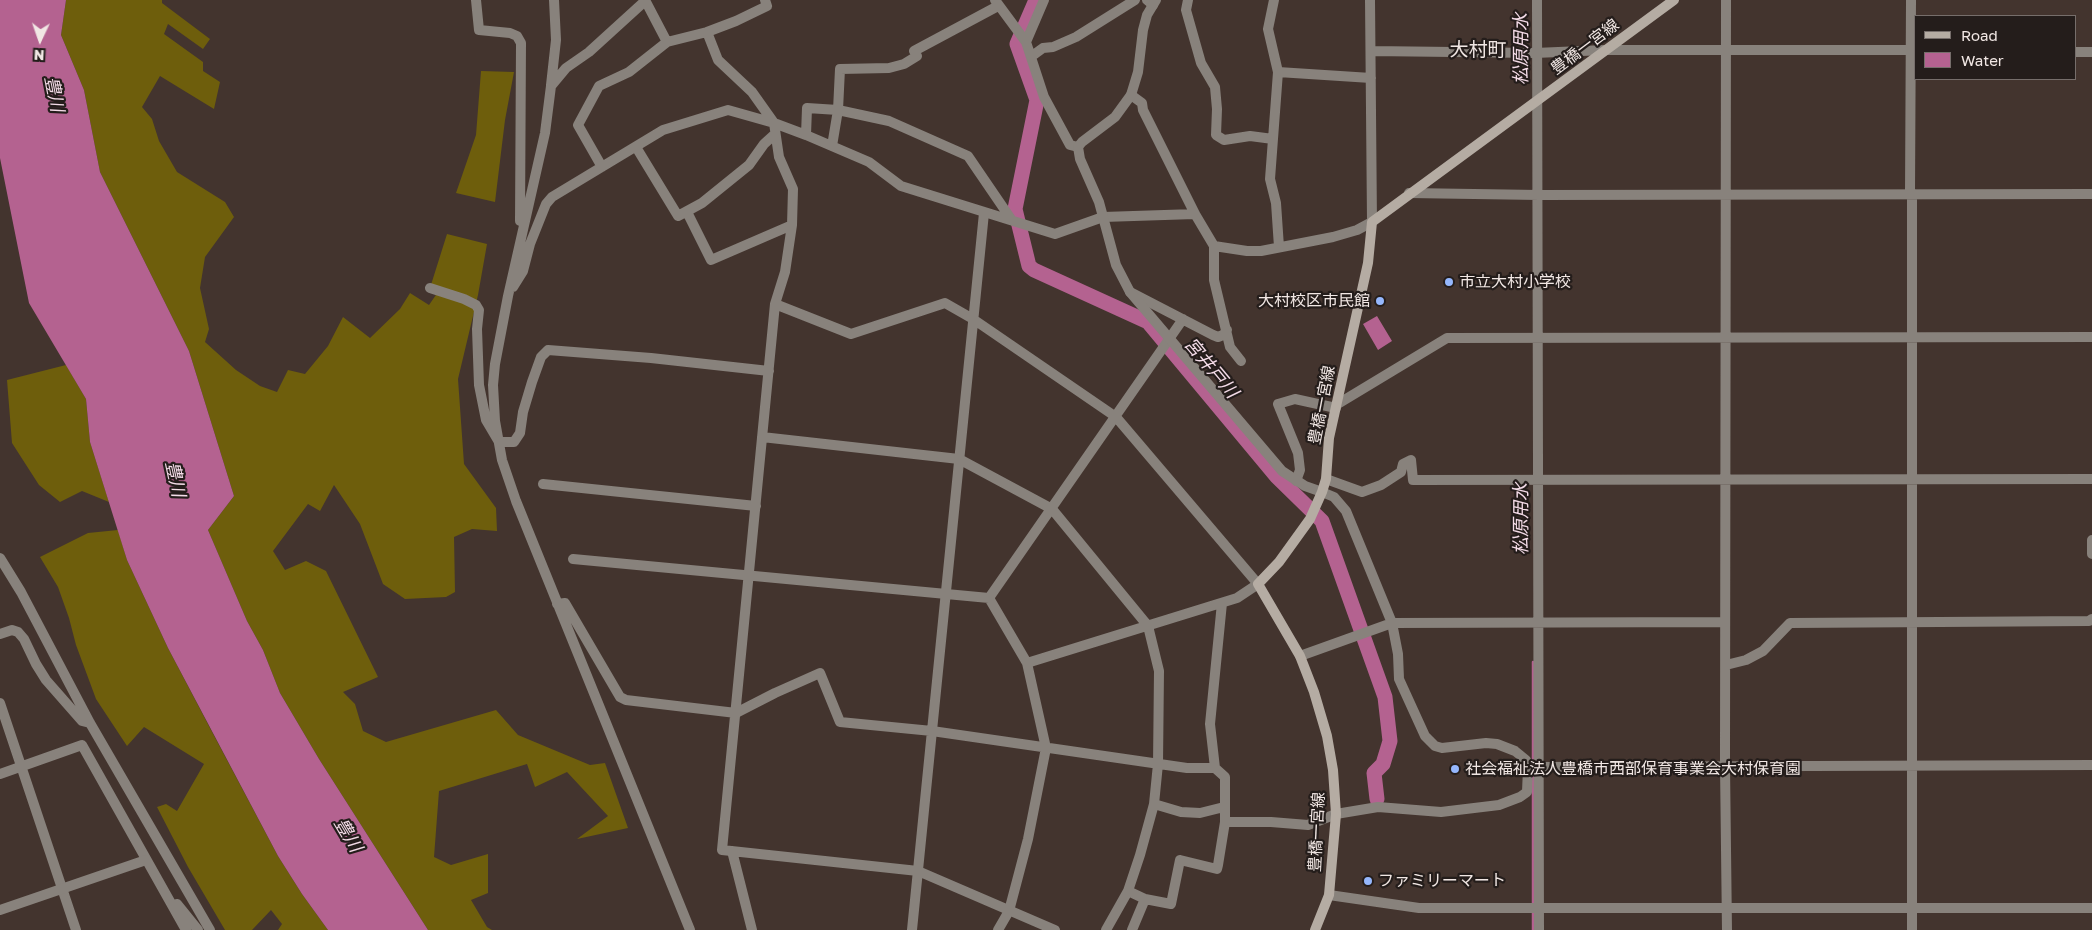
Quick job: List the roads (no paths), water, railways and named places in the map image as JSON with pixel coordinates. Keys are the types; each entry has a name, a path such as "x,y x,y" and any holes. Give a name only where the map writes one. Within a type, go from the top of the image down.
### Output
{"main road":[{"name":"豊橋一宮線","path":"1315,930 1329,895 1336,814 1334,770 1314,692 1300,656 1258,584 1279,562 1310,519 1322,492 1326,479 1329,438 1368,263 1372,222 1674,0"}],"street":[{"path":"476,0 479,30 510,32 517,36 521,43 520,237"},
{"path":"554,0 556,40 545,133 520,237 495,364 493,385 495,421 502,460 516,501 690,930"},
{"path":"551,86 566,68 589,52 645,0 667,42"},
{"path":"602,167 578,125 599,86 629,72 667,42 707,32 736,21 767,6 765,0"},
{"path":"1026,41 1044,0"},
{"path":"1032,56 1043,48 1053,47 1076,36 1135,0"},
{"path":"1188,0 1186,10 1201,63 1215,87 1217,109 1216,135 1224,140 1250,136 1273,139"},
{"path":"1274,0 1274,9 1268,29 1278,72 1270,179 1276,204 1279,248"},
{"path":"1214,246 1247,251 1279,248 1341,235 1357,230 1372,222 1370,0"},
{"path":"1538,0 1535,53 1538,101 1535,195 1536,622 1534,767 1535,908 1539,930"},
{"path":"1726,0 1725,766 1727,930"},
{"path":"1912,0 1914,50 1911,193 1912,930"},
{"path":"1152,2 1142,30 1138,72 1131,95 1115,117 1078,147 1080,159 1095,190 1116,265 1130,292 1167,343 1282,471 1296,481 1334,497 1346,511 1392,623 1398,654 1399,679 1425,736 1430,742 1442,748 1486,743 1497,744 1521,755 1534,767 2092,765"},
{"path":"832,146 838,110 840,69 889,68 904,64 916,56 914,51 996,3 1026,41 1044,97 1070,145 1078,147"},
{"path":"707,32 718,60 752,92 775,128 778,156 793,189 792,225 785,272 775,304 722,850 918,871 1055,930"},
{"path":"1371,51 1535,53 1605,50 1914,50"},
{"path":"2077,52 2092,52"},
{"path":"1278,72 1371,78"},
{"path":"1131,95 1142,103 1143,110 1195,214 1214,246 1214,280 1230,347 1241,361"},
{"path":"806,135 807,108 838,110 889,121 968,156 1012,220"},
{"path":"508,296 523,270 530,244 546,204 552,197 663,130 728,110 775,128 806,135 869,162 901,186 1054,234 1103,217 1195,214"},
{"path":"636,147 678,216 702,203 749,165 775,128"},
{"path":"1409,193 1535,195 1725,193 2092,194"},
{"path":"687,212 711,260 792,225"},
{"path":"912,930 984,213"},
{"path":"430,288 464,299 476,305 479,310 477,329 480,385 486,420 499,442"},
{"path":"1130,292 1218,337 1227,330"},
{"path":"775,304 851,334 945,303 973,319 1116,417 1258,584 1237,598 1027,663"},
{"path":"989,598 1183,319"},
{"path":"1296,481 1300,470 1298,453 1278,404 1296,400 1336,406 1447,338 1726,336 2092,337"},
{"path":"499,442 514,442 520,433 523,412 535,373 541,357 548,350 769,370"},
{"path":"762,437 959,459 1052,509 1148,626 1159,671 1158,764 1154,804 1128,891 1106,930"},
{"path":"1326,479 1362,492 1381,485 1401,472 1404,464 1411,460 1413,480 2092,479"},
{"path":"543,484 756,506"},
{"path":"2092,540 2092,554"},
{"path":"0,558 21,592 90,723 210,930"},
{"path":"573,558 989,598"},
{"path":"989,598 1027,663 1046,748 1028,839 1009,911 998,930"},
{"path":"557,604 565,603 620,697 626,700 736,713 820,673 840,722 932,731 1188,768 1214,768 1225,777 1224,822 1217,869 1180,860 1171,904 1146,900 1128,891"},
{"path":"1214,768 1210,724 1222,603"},
{"path":"1726,665 1746,660 1763,651 1790,622 2089,621 2092,619"},
{"path":"1300,656 1392,623 1725,622"},
{"path":"0,634 12,630 18,632 24,639 46,680 82,720 90,723"},
{"path":"0,703 76,930"},
{"path":"0,774 82,745 186,930"},
{"path":"1224,822 1271,822 1308,825 1336,814 1378,807 1442,812 1499,805 1520,797 1527,792 1534,767"},
{"path":"1154,804 1181,812 1200,813 1224,807"},
{"path":"732,851 752,930"},
{"path":"0,910 146,860"},
{"path":"180,878 182,892 198,930"},
{"path":"159,882 198,930"},
{"path":"1329,895 1419,908 2092,908"},
{"path":"1132,930 1146,900"}],"water":[{"name":"豊川","path":"0,0 66,0 61,35 84,90 100,172 189,351 234,496 208,530 247,621 263,650 280,693 319,759 428,930 328,930 278,856 168,648 127,560 90,442 86,399 29,303 0,158"},
{"path":"1377,316 1392,341 1378,350 1363,324"}],"waterway":[{"name":"宮井戸川","path":"1036,0 1017,44 1037,100 1015,209 1029,266 1148,322 1277,477 1322,521 1385,697 1390,741 1383,764 1374,773 1377,799"},
{"name":"松原用水","path":"1533,662 1533,764"},
{"name":"松原用水","path":"1533,769 1533,906"},
{"name":"松原用水","path":"1533,912 1533,930"}],"place":[{"name":"市立大村小学校","path":"1449,282"},
{"name":"大村校区市民館","path":"1380,301"},
{"name":"社会福祉法人豊橋市西部保育事業会大村保育園","path":"1455,769"},
{"name":"ファミリーマート","path":"1368,881"}],"district":[{"name":"大村町","path":"1478,50"}]}
